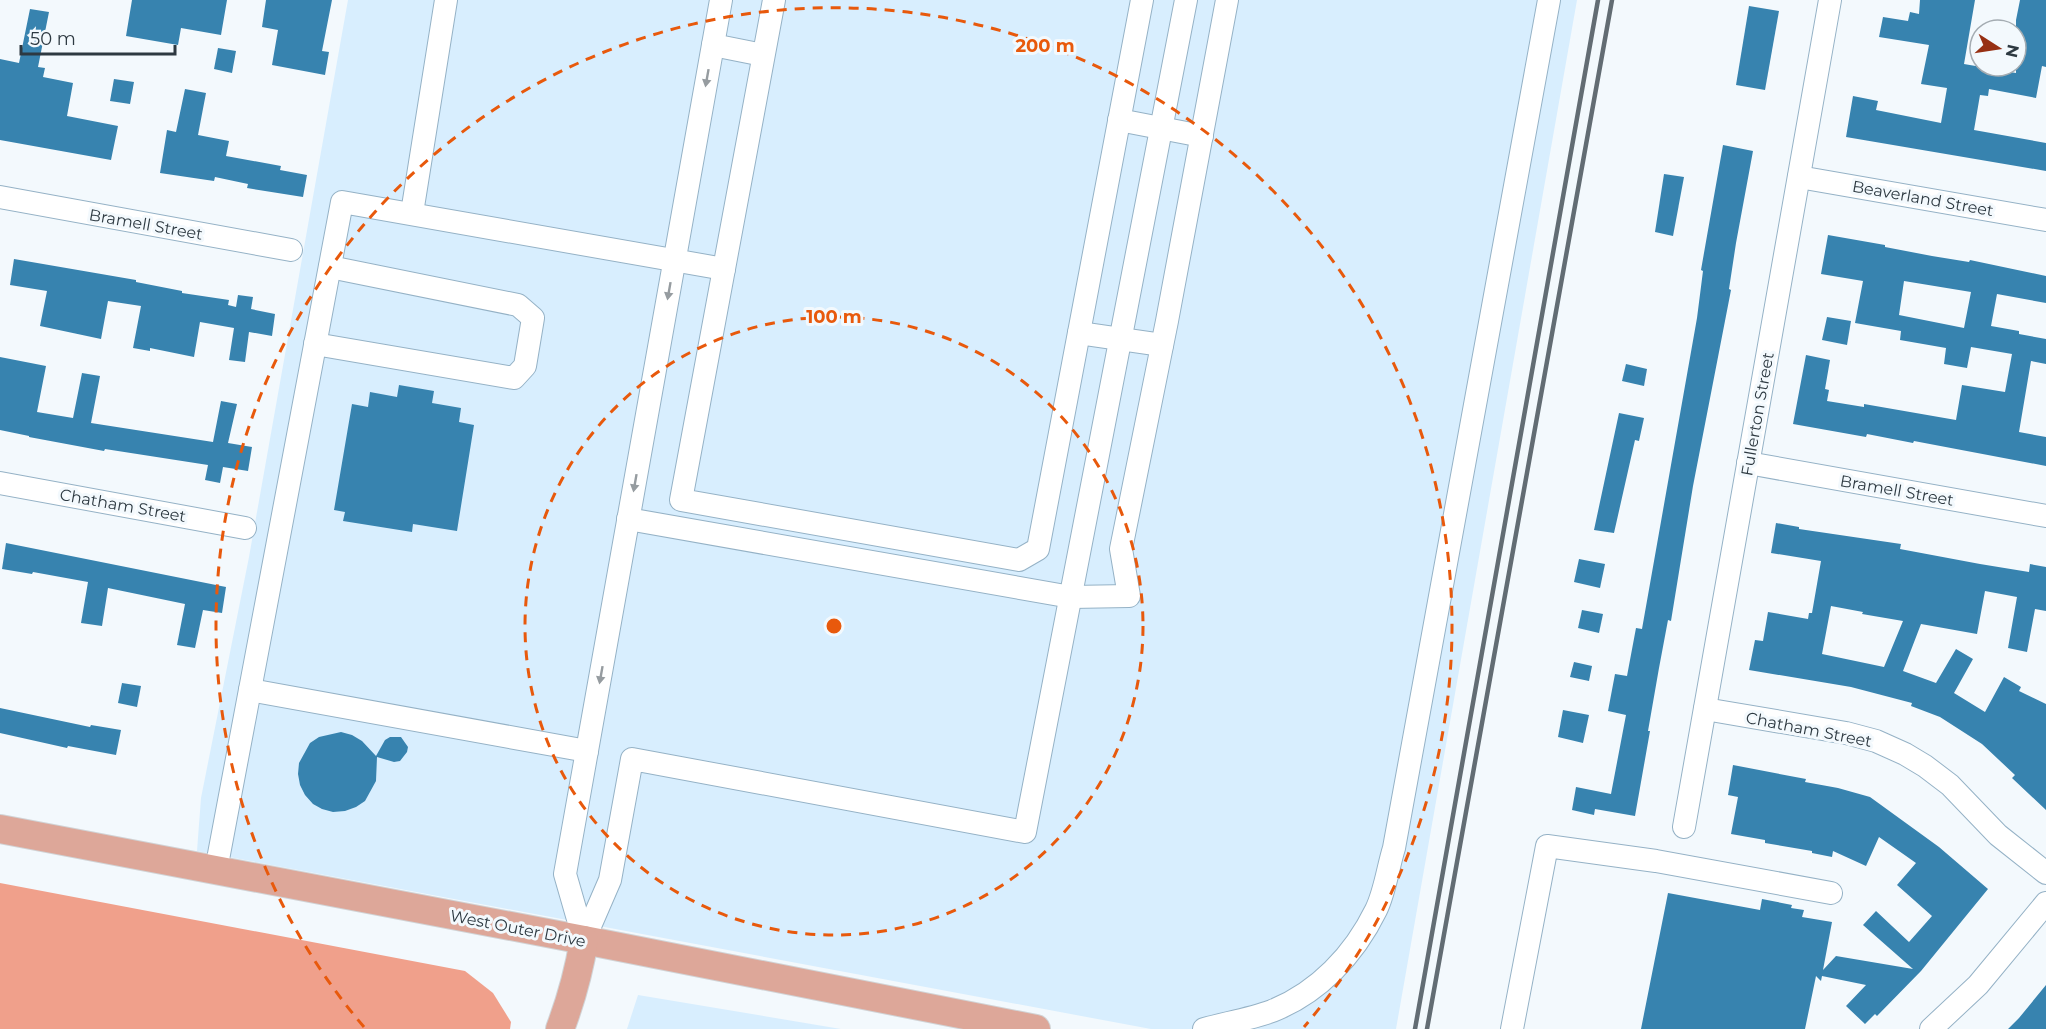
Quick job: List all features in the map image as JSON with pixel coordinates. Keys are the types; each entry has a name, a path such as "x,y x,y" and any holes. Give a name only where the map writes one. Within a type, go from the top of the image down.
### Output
{"main road":[{"name":"West Outer Drive","path":"0,829 1036,1029"},
{"path":"560,1029 578,973 584,940"}],"street":[{"path":"412,213 446,0"},
{"path":"584,940 565,874 721,0"},
{"path":"774,0 681,500 1019,560 1038,549 1142,0"},
{"path":"584,940 610,880 632,759 1025,832 1186,0"},
{"path":"628,519 1071,597 1129,596 1121,549 1227,0"},
{"path":"1204,1029 1271,1011 1298,998 1320,983 1328,977 1355,945 1377,908 1396,836 1549,0"},
{"name":"Fullerton Street","path":"1684,827 1830,0"},
{"path":"712,45 763,55"},
{"path":"1119,120 1202,136"},
{"name":"Beaverland Street","path":"1799,177 2046,220"},
{"name":"Bramell Street","path":"0,197 291,250"},
{"path":"216,870 342,202 724,268"},
{"path":"315,344 514,378 525,366 532,318 518,305 330,267"},
{"path":"1079,333 1162,345"},
{"name":"Bramell Street","path":"1749,463 2046,516"},
{"name":"Chatham Street","path":"0,483 245,528"},
{"path":"250,690 587,751"},
{"name":"Chatham Street","path":"1705,709 1846,733 1876,741 1905,754 1950,784 1998,835 2046,873"},
{"path":"1512,1029 1547,846 1656,861 1831,893"},
{"path":"1931,1029 1978,985 2046,903"}],"shaded area":[{"path":"348,0 1577,0 1396,1029 1151,1029 197,851 201,798 249,557"},
{"path":"0,883 465,971 493,993 511,1022 510,1029 0,1029"},
{"path":"638,995 841,1029 627,1029"}],"building":[{"path":"132,0 227,0 221,35 181,28 178,45 126,36"},
{"path":"266,0 332,0 322,51 329,52 325,75 272,65 278,30 262,27"},
{"path":"1920,0 1975,0 1972,18 1968,18 1968,41 1964,64 1968,65 1968,78 2028,78 2028,18 2016,18 2020,0 2046,0 2046,67 2042,66 2036,98 1989,89 1988,96 1980,95 1974,130 2046,143 2046,171 1846,137 1853,96 1878,101 1876,110 1941,123 1947,88 1921,84 1929,45 1879,37 1883,17 1908,21 1910,12 1919,14"},
{"path":"1749,6 1779,11 1765,90 1736,85"},
{"path":"30,9 49,12 38,67 45,68 43,77 73,83 67,116 118,126 111,160 0,140 0,59 19,63"},
{"path":"218,48 236,51 232,73 214,69"},
{"path":"114,79 134,82 130,104 110,101"},
{"path":"185,89 206,93 198,135 229,141 226,156 281,166 280,170 307,175 303,197 247,188 248,184 215,177 214,181 160,173 167,130 176,132"},
{"path":"1723,145 1753,151 1736,243 1729,289 1731,290 1693,486 1671,621 1668,620 1659,668 1635,816 1595,809 1594,815 1572,810 1576,787 1611,794 1626,715 1608,711 1615,674 1627,676 1636,628 1642,629 1697,318 1703,271 1701,270"},
{"path":"1664,174 1684,177 1673,236 1655,232"},
{"path":"1828,235 2046,276 2046,303 1997,294 1991,326 2046,339 2046,364 2031,361 2019,432 2046,437 2046,466 1914,441 1913,443 1867,434 1866,437 1793,424 1806,355 1830,360 1825,389 1829,390 1827,401 1864,407 1864,404 1956,420 1962,385 2005,392 2012,354 1971,347 1967,368 1944,364 1946,348 1900,340 1901,331 1855,323 1863,281 1821,274","holes":["1904,281 1971,292 1964,328 1899,315"]},
{"path":"14,259 136,280 136,282 182,291 182,293 229,300 228,305 236,307 238,295 253,297 251,309 275,314 272,336 249,332 245,362 229,360 234,328 200,322 194,357 150,348 150,351 133,348 141,306 108,301 101,339 40,326 47,291 10,285"},
{"path":"1827,317 1851,321 1847,345 1822,340"},
{"path":"0,357 46,366 37,412 73,418 82,373 100,376 91,423 213,442 221,401 237,404 228,443 252,447 248,471 223,467 220,483 205,480 208,465 105,449 104,451 0,430"},
{"path":"1626,364 1647,369 1644,386 1622,381"},
{"path":"399,385 434,391 432,403 461,408 459,422 474,425 457,531 413,524 412,532 343,521 345,512 334,510 352,404 368,407 370,392 397,397"},
{"path":"1619,413 1644,418 1639,441 1635,440 1614,533 1594,530"},
{"path":"1776,523 1799,527 1799,529 1901,544 1900,549 2029,572 2030,564 2046,567 2046,611 2035,609 2027,652 2008,648 2017,597 1985,591 1977,634 1921,624 1903,671 1936,683 1956,649 1973,659 1954,693 1985,712 2004,677 2021,687 2019,691 2046,704 2046,810 2012,778 2015,775 1982,744 1940,717 1911,706 1912,703 1851,687 1749,670 1755,640 1763,641 1768,612 1808,619 1809,613 1812,613 1821,561 1771,553","holes":["1831,606 1863,612 1862,614 1903,621 1884,667 1822,654"]},
{"path":"6,543 226,587 222,613 203,610 195,648 177,645 185,604 108,588 102,626 81,623 88,582 2,569"},
{"path":"1579,559 1605,564 1600,588 1574,582"},
{"path":"1582,610 1603,614 1599,633 1578,628"},
{"path":"1574,662 1592,666 1589,681 1570,677"},
{"path":"122,683 141,686 137,707 118,703"},
{"path":"0,708 90,727 91,725 121,730 116,755 68,746 67,748 0,733"},
{"path":"1563,710 1589,715 1583,743 1558,737"},
{"path":"341,732 362,741 376,756 385,740 390,737 401,737 408,747 400,761 394,762 377,757 376,781 365,801 345,811 333,812 313,804 305,795 300,785 299,763 310,743 319,737"},
{"path":"1733,765 1806,779 1805,782 1870,797 1939,847 1988,889 1921,971 1877,1016 1875,1014 1865,1024 1846,1006 1866,985 1822,976 1821,981 1816,976 1805,1029 1641,1029 1668,893 1760,910 1762,899 1804,910 1802,917 1832,922 1823,970 1836,956 1913,969 1863,925 1876,911 1909,942 1932,916 1897,885 1916,863 1879,837 1866,866 1833,851 1832,857 1731,834 1738,797 1728,795"},
{"path":"2046,985 2046,1029 2008,1029 2019,1018"}],"railway":[{"path":"1415,1029 1598,0"},
{"path":"1427,1029 1612,0"}]}
